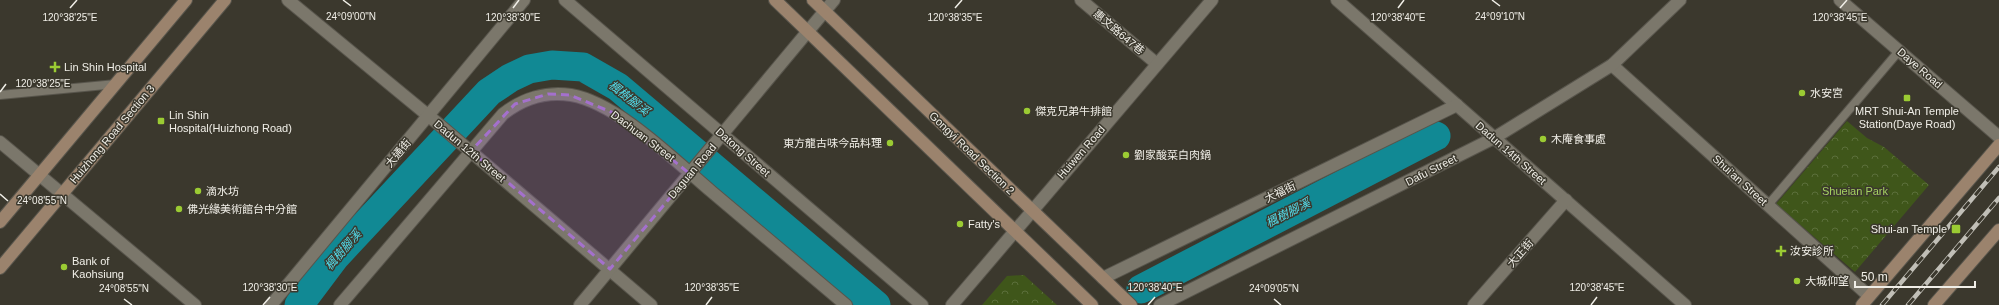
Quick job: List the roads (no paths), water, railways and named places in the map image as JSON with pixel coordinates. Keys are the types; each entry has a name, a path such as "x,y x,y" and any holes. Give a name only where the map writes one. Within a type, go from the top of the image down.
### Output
{"main road":[{"path":"0,222 186,0"},
{"name":"Huizhong Road Section 3","path":"0,268 225,0"},
{"path":"775,0 1092,305"},
{"name":"Gongyi Road Section 2","path":"813,0 1131,305"},
{"path":"1866,301 1999,145"},
{"path":"1934,305 1999,230"}],"street":[{"name":"Dadun 12th Street","path":"288,0 467,148 651,305"},
{"name":"大通街","path":"271,305 432,119 524,0"},
{"name":"Datong Street","path":"565,0 720,138 922,305"},
{"name":"Daguan Road","path":"580,305 834,0"},
{"name":"惠文路647巷","path":"1081,0 1157,64"},
{"name":"Huiwen Road","path":"952,305 1212,0"},
{"name":"Dadun 14th Street","path":"1337,0 1685,305"},
{"name":"Dafu Street","path":"1160,305 1494,138 1612,65 1680,0"},
{"name":"Daye Road","path":"1840,0 1999,137"},
{"name":"Shui’an Street","path":"1612,65 1768,206 1866,301"},
{"name":"Dachuan Street","path":"340,305 467,148 515,104 548,94 570,95 588,100 616,114 693,170 846,305"},
{"name":"大福街","path":"1103,278 1457,105"},
{"path":"0,142 195,305"},
{"name":"大正街","path":"1474,305 1566,200"}],"lane":[{"path":"1768,206 1899,51"},
{"path":"0,95 116,84"}],"waterway":[{"name":"楓樹腳溪","path":"299,305 335,257 489,92 510,78 529,69 552,65 583,67 618,87 876,305"},
{"name":"楓樹腳溪","path":"1141,289 1436,136"}],"railway":[{"path":"1882,305 1999,167"},
{"path":"1908,305 1999,198"}],"place":[{"name":"Lin Shin Hospital","path":"55,67"},
{"name":"水安宮","path":"1802,93"},
{"name":"MRT Shui-An Temple Station(Daye Road)","path":"1907,98"},
{"name":"傑克兄弟牛排館","path":"1027,111"},
{"name":"Lin Shin Hospital(Huizhong Road)","path":"161,121"},
{"name":"木庵食事處","path":"1543,139"},
{"name":"東方龍古味今品料理","path":"890,143"},
{"name":"劉家酸菜白肉鍋","path":"1126,155"},
{"name":"滴水坊","path":"198,191"},
{"name":"佛光緣美術館台中分館","path":"179,209"},
{"name":"Fatty's","path":"960,224"},
{"name":"Shui-an Temple","path":"1956,229"},
{"name":"汝安診所","path":"1781,251"},
{"name":"Bank of Kaohsiung","path":"64,267"},
{"name":"大城仰望","path":"1797,281"}],"park label":[{"name":"Shueian Park","path":"1855,191"}]}
